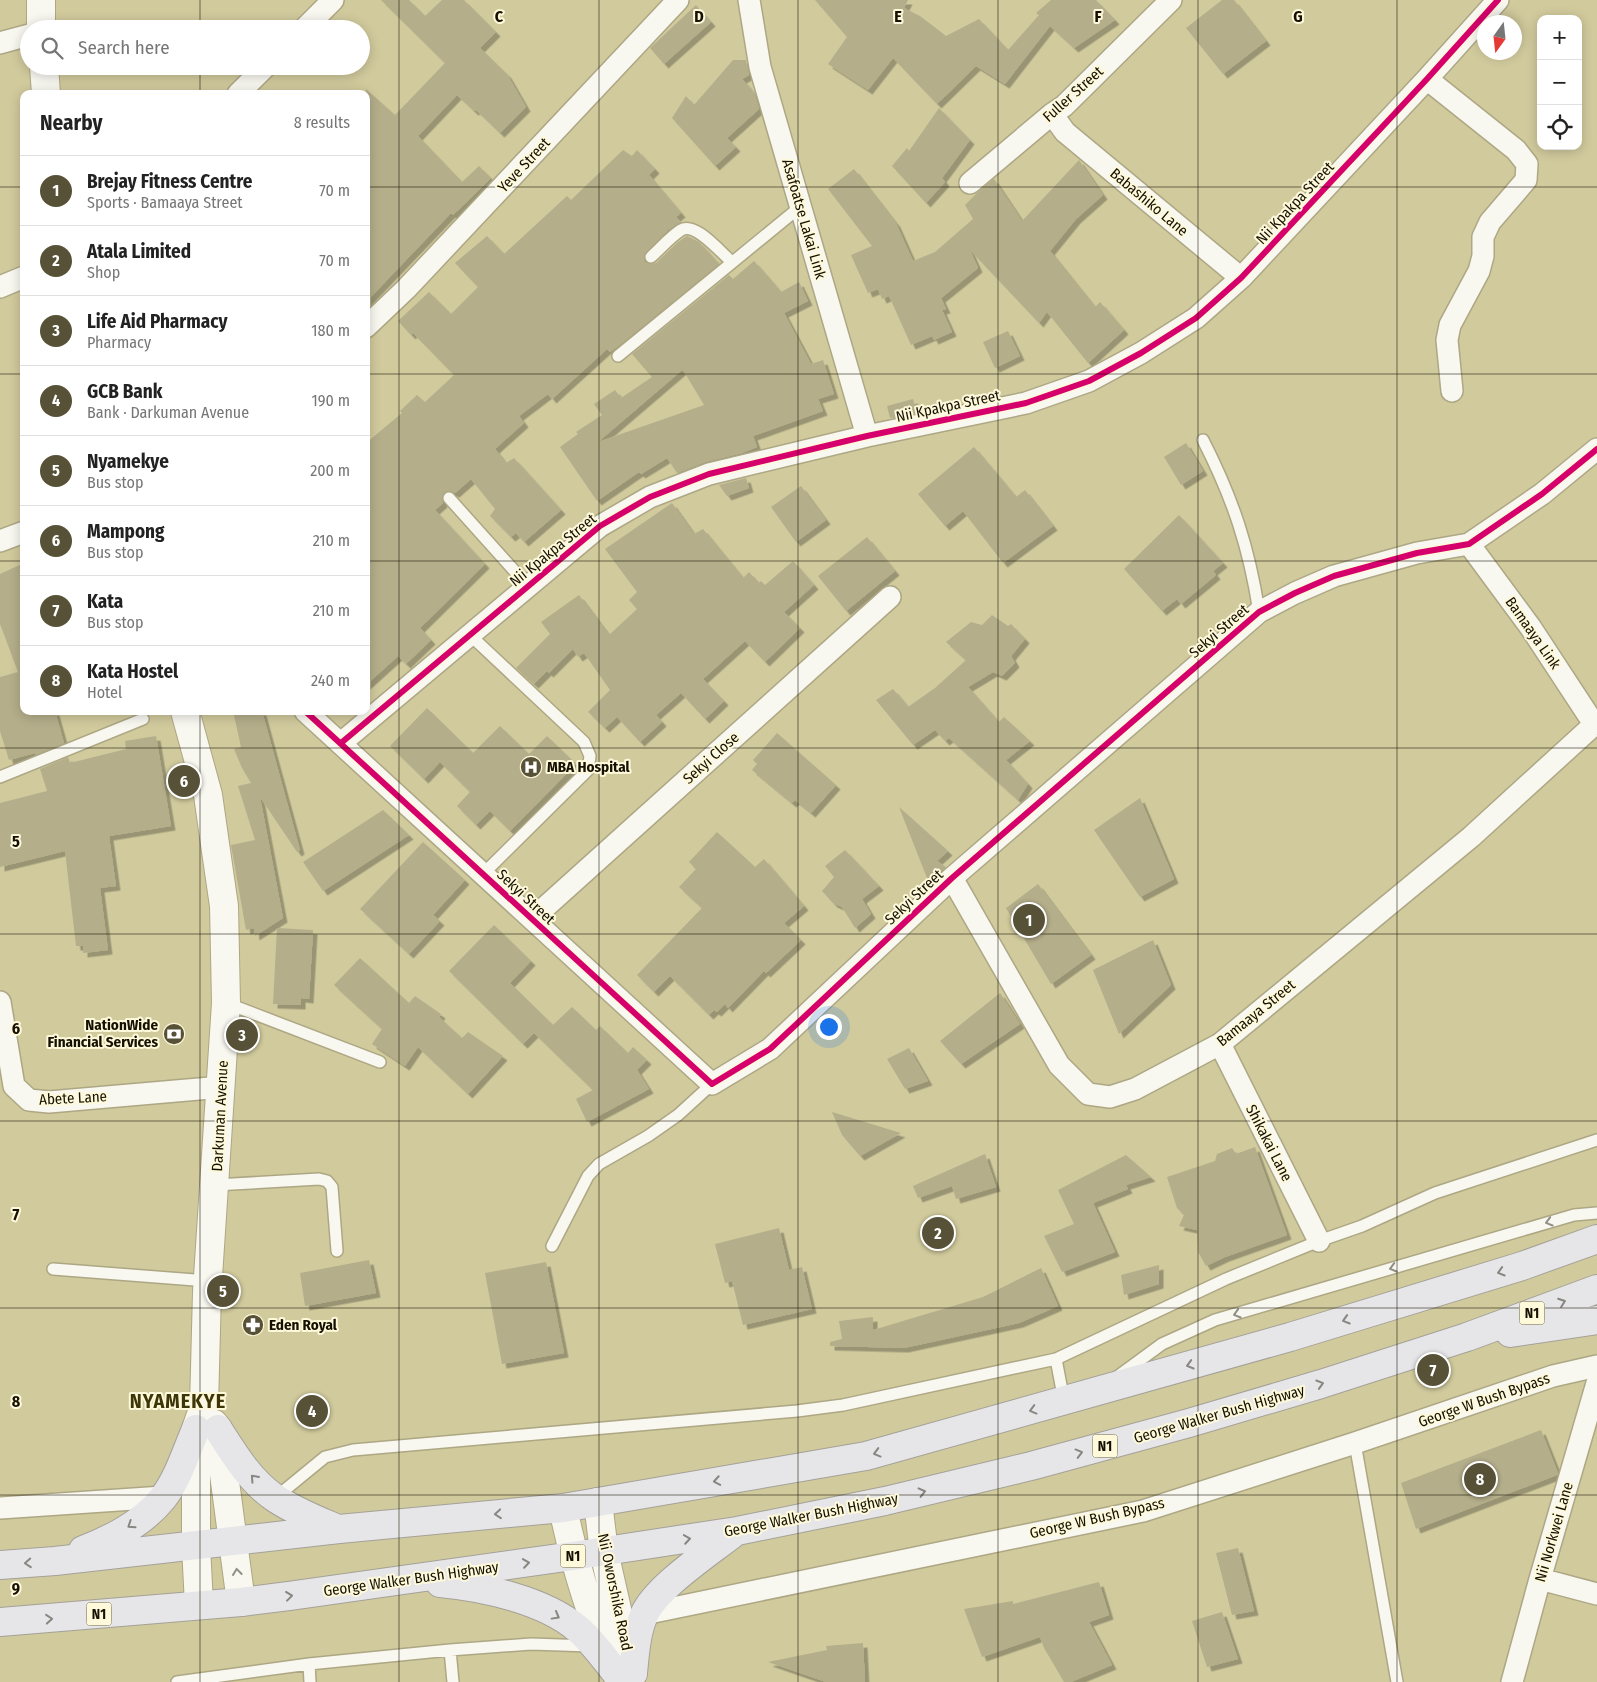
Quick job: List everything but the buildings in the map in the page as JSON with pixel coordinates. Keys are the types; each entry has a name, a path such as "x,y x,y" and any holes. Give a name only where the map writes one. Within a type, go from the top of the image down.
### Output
{"highway":[{"path":"0,1565 55,1561 340,1529 562,1508 866,1456 1290,1337 1522,1266 1597,1239"},
{"name":"George Walker Bush Highway","path":"0,1622 241,1602 604,1552 737,1531 885,1501 1189,1424 1466,1337 1597,1289"},
{"path":"1466,1337 1528,1331 1597,1320"},
{"path":"55,1561 105,1542 148,1514 163,1497 175,1478 206,1421 256,1481 275,1498 305,1515 340,1529"},
{"path":"626,1678 644,1614 665,1587 737,1531"},
{"path":"408,1579 454,1584 500,1594 555,1614 577,1628 626,1678"}],"street":[{"path":"41,0 41,20"},
{"path":"313,20 333,0"},
{"name":"Yeve Street","path":"370,323 406,289 678,0"},
{"name":"Asafoatse Lakai Link","path":"749,0 760,67 867,436"},
{"name":"Fuller Street","path":"970,183 1055,120 1064,106 1171,0"},
{"name":"Nii Kpakpa Street","path":"341,743 600,526 650,497 709,474 867,436 1026,403 1089,381 1141,354 1196,318 1241,278 1427,80 1498,0"},
{"path":"0,42 20,37"},
{"path":"45,75 46,90"},
{"path":"242,90 257,75"},
{"path":"1427,80 1516,150 1527,164 1526,180 1490,222 1483,237 1483,256 1479,271 1450,325 1447,340 1452,391"},
{"name":"Babashiko Lane","path":"1055,120 1064,132 1241,278"},
{"path":"0,287 20,279"},
{"name":"Sekyi Street","path":"310,715 712,1084 770,1049 952,878 1259,612 1295,593 1334,576 1417,553 1469,544 1542,494 1597,449"},
{"path":"0,541 20,534"},
{"name":"Bamaaya Link","path":"1469,544 1531,628 1595,723"},
{"name":"Sekyi Close","path":"532,919 890,597"},
{"name":"Darkuman Avenue","path":"186,715 208,795 224,906 226,1004 208,1281 206,1421 196,1506 199,1605"},
{"name":"Bamaaya Street","path":"952,878 1059,1065 1088,1094 1110,1097 1135,1090 1220,1044 1471,837 1595,723"},
{"name":"Abete Lane","path":"0,1002 14,1086 29,1100 49,1102 222,1088"},
{"name":"Shikakai Lane","path":"1220,1044 1319,1241"},
{"name":"George W Bush Bypass","path":"644,1614 1143,1511 1355,1444 1553,1376 1597,1366"},
{"name":"Nii Norkwei Lane","path":"1512,1682 1597,1384"},
{"name":"Darkuman Avenue","path":"206,1421 228,1504 241,1602"},
{"path":"0,1508 163,1497"},
{"name":"Nii Oworshika Road","path":"598,1502 604,1552 619,1618 626,1678"},
{"name":"Nii Oworshika Road","path":"562,1508 574,1556 597,1630 626,1678"},
{"path":"1540,1580 1597,1594"}],"lane":[{"path":"618,356 800,207"},
{"path":"651,257 682,229 689,228 697,230 732,262"},
{"path":"1203,440 1219,472 1239,523 1253,576 1259,612"},
{"path":"449,498 528,586"},
{"path":"470,635 584,742 590,756 588,770 482,874"},
{"path":"0,777 143,719"},
{"path":"226,1004 380,1062"},
{"path":"552,1246 588,1176 598,1164 648,1136 678,1115 712,1084"},
{"path":"275,1498 325,1457 353,1450 797,1411 843,1405 1056,1359 1226,1279 1319,1241 1362,1226 1435,1192 1597,1140"},
{"path":"215,1185 319,1179 327,1181 332,1186 338,1251"},
{"path":"1097,1392 1162,1344 1215,1320 1574,1215 1597,1213"},
{"path":"53,1269 208,1281"},
{"path":"1056,1359 1064,1401"},
{"path":"1355,1444 1397,1682"},
{"path":"177,1682 309,1664 450,1650 531,1644 595,1647"},
{"path":"450,1650 453,1682"},
{"path":"309,1664 310,1682"}],"cycle path":[{"path":"341,743 600,526 650,497 709,474 867,436 1026,403 1089,381 1141,353 1196,318 1241,278 1498,0"},
{"path":"309,715 712,1084 770,1049 952,878 1259,612 1295,593 1334,576 1417,553 1469,544 1542,494 1597,449"}],"place":[{"name":"MBA Hospital","path":"531,767"},
{"name":"Mampong","path":"184,781"},
{"name":"Brejay Fitness Centre","path":"1029,920"},
{"name":"NationWide Financial Services","path":"174,1034"},
{"name":"Life Aid Pharmacy","path":"242,1035"},
{"name":"Atala Limited","path":"938,1233"},
{"name":"Nyamekye","path":"223,1291"},
{"name":"Eden Royal","path":"253,1325"},
{"name":"Kata","path":"1433,1370"},
{"name":"GCB Bank","path":"312,1411"},
{"name":"Kata Hostel","path":"1480,1479"}],"district":[{"name":"NYAMEKYE","path":"178,1401"}]}
